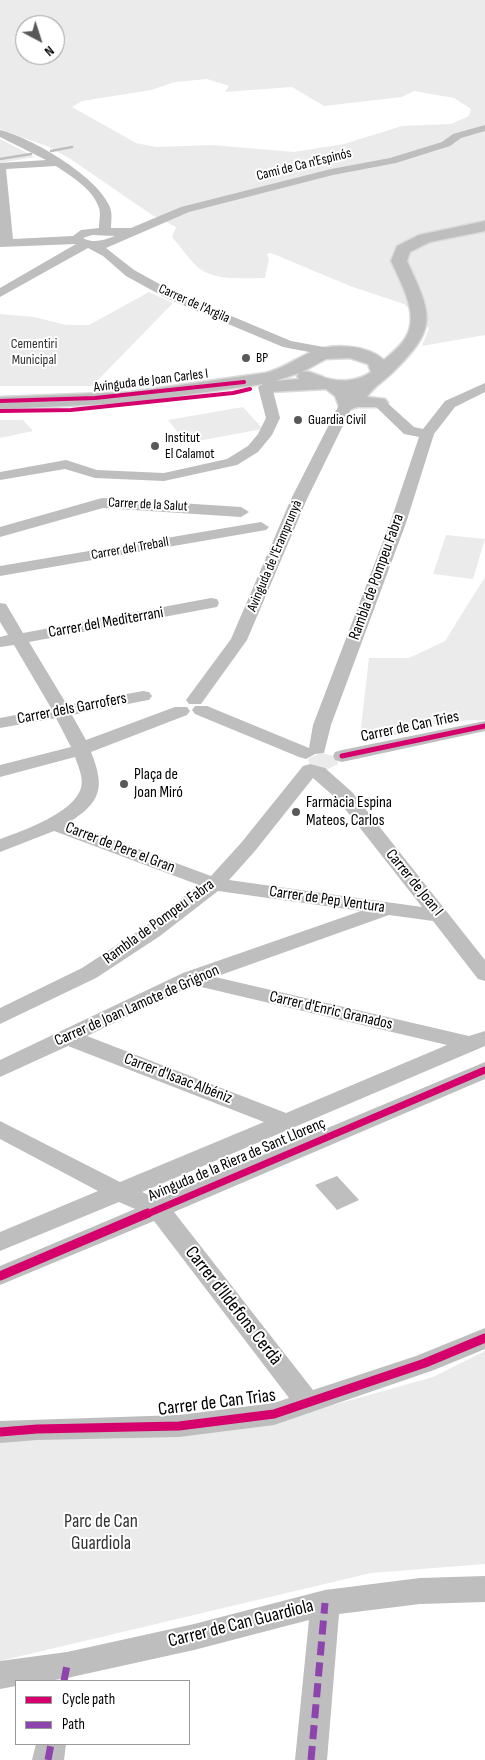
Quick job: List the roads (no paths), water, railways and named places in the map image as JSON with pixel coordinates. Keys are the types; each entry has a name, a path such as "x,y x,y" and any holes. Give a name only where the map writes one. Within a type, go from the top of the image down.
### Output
{"main road":[{"name":"Avinguda de Joan Carles I","path":"0,402 79,401 180,391 262,379 277,376 317,355 379,349 398,343 410,330 411,322 409,306 392,260 398,246 421,236 485,225"},
{"path":"303,363 301,371 304,375 344,394 362,390 406,349 414,339 419,324 409,284 399,261 403,249 426,238 485,225"},
{"path":"342,353 373,359 380,367 362,390"},
{"name":"Avinguda de Joan Carles I","path":"0,409 98,406 265,387 326,384 352,384 379,403"}],"street":[{"name":"Camí de Ca n'Espinós","path":"108,238 131,232 185,209 287,185 331,172 392,161 446,144 456,136 485,128"},
{"path":"0,133 41,152 58,163 87,184 99,197 104,206 108,238 4,243 0,166 58,163"},
{"name":"Carrer de l'Argila","path":"85,240 108,238 130,273 170,295 288,344 342,353"},
{"path":"0,293 85,240"},
{"name":"Carrer de l'Argila","path":"288,344 303,363"},
{"path":"0,476 66,464 105,475 164,477 198,472 232,462 253,450 265,435 273,418 265,387"},
{"name":"Rambla de Pompeu Fabra","path":"0,1017 89,973 154,931 214,884 248,847 313,761 322,725 398,523 428,434 440,414 450,404 485,387"},
{"name":"Avinguda de l'Eramprunyà","path":"192,707 240,640 299,499 362,390"},
{"path":"379,403 409,431 428,434"},
{"path":"179,506 193,476 198,472"},
{"name":"Carrer de la Salut","path":"0,532 102,503 179,506 240,512"},
{"name":"Carrer del Treball","path":"0,571 261,527"},
{"name":"Carrer del Mediterrani","path":"0,642 211,603"},
{"path":"0,608 61,711 84,745 91,771 91,787 79,804 54,824 0,846"},
{"name":"Carrer dels Garrofers","path":"0,723 144,696"},
{"path":"0,771 145,726 192,707"},
{"name":"Carrer de Joan I","path":"192,707 313,761 342,792 485,974"},
{"name":"Carrer de Can Tries","path":"313,761 340,762 485,726"},
{"path":"0,760 84,745"},
{"name":"Carrer de Joan I","path":"340,762 342,792"},
{"name":"Carrer de Pere el Gran","path":"54,824 214,884"},
{"name":"Carrer de Pep Ventura","path":"214,884 441,916"},
{"name":"Carrer de Joan Lamote de Grignon","path":"0,1069 191,978 389,908"},
{"name":"Carrer d'Enric Granados","path":"191,978 478,1041"},
{"name":"Carrer d'Isaac Albéniz","path":"67,1037 288,1122"},
{"path":"0,1242 478,1041"},
{"name":"Avinguda de la Riera de Sant Llorenç","path":"0,1276 485,1070"},
{"name":"Avinguda de la Riera de Sant Llorenç","path":"0,1129 119,1192 158,1209"},
{"name":"Carrer d'Ildefons Cerdà","path":"158,1209 308,1403"},
{"name":"Carrer de Can Trias","path":"0,1432 37,1429 179,1426 274,1414 424,1364 485,1338"},
{"name":"Carrer de Can Guardiola","path":"0,1676 65,1673 325,1603 420,1591 485,1589"},
{"path":"311,1760 325,1603"},
{"path":"48,1760 51,1745"}],"waterway":[{"path":"51,151 72,147"},
{"path":"0,159 31,154"}],"place":[{"name":"BP","path":"246,358"},
{"name":"Guardia Civil","path":"298,420"},
{"name":"Institut El Calamot","path":"155,446"},
{"name":"Plaça de Joan Miró","path":"124,784"},
{"name":"Farmàcia Espina Mateos, Carlos","path":"296,812"}],"park label":[{"name":"Cementiri Municipal","path":"34,352"},
{"name":"Parc de Can Guardiola","path":"101,1533"}]}
